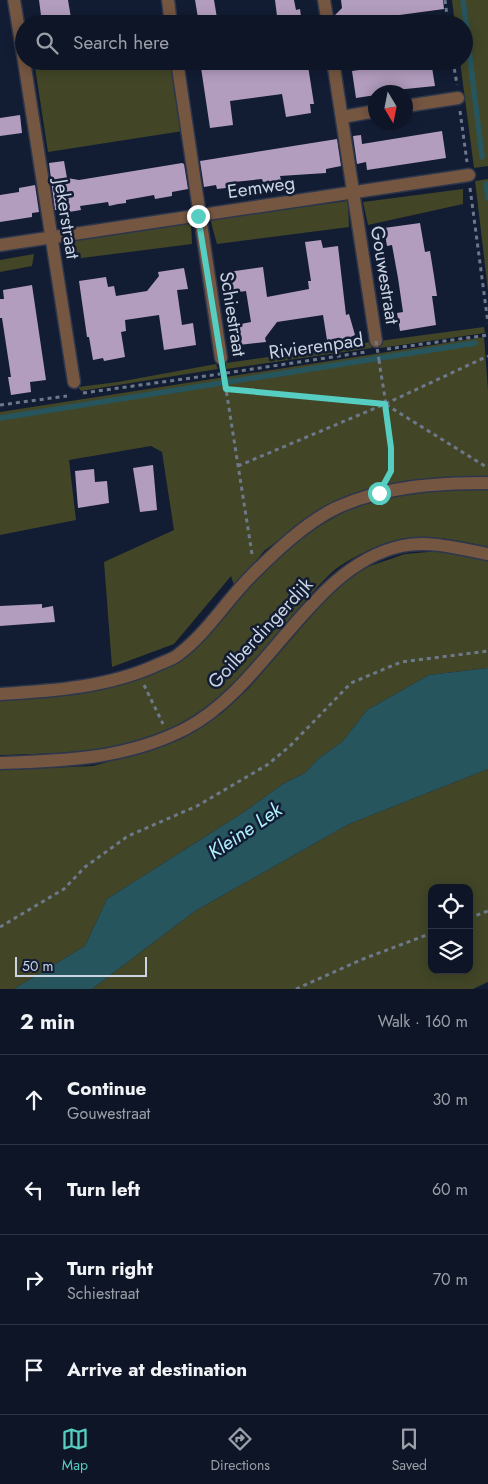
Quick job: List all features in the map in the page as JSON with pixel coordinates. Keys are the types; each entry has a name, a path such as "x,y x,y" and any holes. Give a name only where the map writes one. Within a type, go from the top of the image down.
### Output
{"street":[{"name":"Jekerstraat","path":"14,0 16,15"},
{"path":"168,0 170,15"},
{"path":"324,0 326,15"},
{"name":"Jekerstraat","path":"25,70 74,382"},
{"name":"Schiestraat","path":"178,70 198,216 221,358"},
{"name":"Gouwestraat","path":"334,70 377,346"},
{"path":"413,105 458,98"},
{"path":"342,117 368,112"},
{"name":"Eemweg","path":"0,245 468,175"},
{"path":"0,694 67,689 94,684 137,674 179,655 217,616 255,572 304,528 336,508 379,493 449,483 488,483"},
{"name":"Goilberdingerdijk","path":"0,763 92,759 142,746 185,728 217,707 246,682 336,579 363,560 402,545 439,545 488,554"}],"path":[{"path":"445,0 447,15"},
{"path":"454,70 488,323"},
{"name":"Rivierenpad","path":"0,405 223,373 377,346 488,335"},
{"name":"Gouwestraat","path":"377,346 391,448 391,471 379,493"},
{"path":"238,466 385,404 488,356"},
{"name":"Schiestraat","path":"221,358 255,572"},
{"path":"226,389 385,404 488,468"},
{"path":"0,927 64,889 84,867 128,836 197,806 268,765 290,746 351,683 401,662 488,651"},
{"path":"148,692 157,711"},
{"path":"473,917 488,911"},
{"path":"296,989 363,958 428,934"}],"shaded area":[{"path":"452,0 488,0 488,166 474,168 461,70 473,70 473,15 454,15"},
{"path":"35,70 173,70 183,131 48,152"},
{"path":"488,179 488,291 475,181"},
{"path":"463,189 463,204 368,225 363,202"},
{"path":"348,201 349,227 217,244 210,219"},
{"path":"191,222 192,244 66,260 64,242"},
{"path":"34,254 32,266 0,272 0,260"},
{"path":"484,327 485,333 380,348 379,341"},
{"path":"484,337 488,390 488,480 424,482 294,529 264,551 235,588 231,576 174,644 112,667 104,562 174,530 162,452 151,446 69,460 76,520 0,535 0,412"},
{"path":"371,342 372,348 226,369 226,363"},
{"path":"216,364 218,369 81,391 78,387 118,382"},
{"path":"452,488 488,489 488,547 421,537 401,539 374,548 354,557 330,574 243,674 204,709 181,723 137,741 115,746 47,754 0,755 0,698 108,686 149,676 167,668 194,649 216,627 258,578 306,535 362,504 403,493"},
{"path":"439,551 488,559 488,668 429,675 367,710 343,741 318,759 305,773 283,784 244,812 107,899 85,946 14,989 0,989 0,770 93,766 143,752 187,733 222,713 249,688 338,585 367,567 405,554"},
{"path":"488,769 488,982 473,989 92,989 195,911 349,824"}],"water":[{"name":"Kleine Lek","path":"488,668 488,769 349,824 195,911 92,989 14,989 85,946 107,899 244,812 283,784 305,773 318,759 343,741 367,710 429,675"}],"building":[{"path":"39,0 68,0 70,15 41,15"},
{"path":"195,0 214,0 216,15 198,15"},
{"path":"275,0 294,0 296,10 300,9 301,15 277,15"},
{"path":"341,0 443,0 444,9 399,15 335,15 342,8"},
{"path":"201,70 309,70 314,104 310,104 311,113 286,117 282,94 230,101 233,125 210,128"},
{"path":"432,70 435,86 413,88 413,85 368,85 368,96 356,98 352,71"},
{"path":"20,115 22,133 0,136 0,118"},
{"path":"442,131 446,158 367,170 366,162 357,164 353,136 361,135 362,144"},
{"path":"337,139 341,166 326,169 326,173 280,176 281,180 263,182 262,179 234,182 235,187 217,189 216,185 204,187 200,161"},
{"path":"64,161 67,178 79,180 182,163 184,164 188,189 172,192 172,196 155,199 154,195 126,200 126,203 109,206 108,202 80,206 81,210 63,213 62,209 55,210 49,163"},
{"path":"35,185 39,212 32,213 32,217 0,222 0,195 19,192 19,188"},
{"path":"420,223 425,252 430,251 434,276 437,296 432,296 436,325 400,331 397,313 403,312 398,278 392,245 387,246 384,228"},
{"path":"321,240 323,248 338,246 346,315 349,314 355,335 339,342 338,339 327,340 323,315 277,322 265,338 266,342 239,345 236,325 251,322 246,291 232,293 228,272 263,267 267,297 309,289 308,281 311,281 305,242"},
{"path":"184,268 188,289 177,290 182,325 193,323 196,345 164,350 159,315 125,320 126,331 121,332 125,357 104,361 103,358 93,360 89,337 87,337 79,281 106,277 108,287 114,286 116,296 147,291 159,276 158,272"},
{"path":"32,285 46,380 30,382 31,392 11,395 8,377 11,377 2,318 0,318 0,299 4,299 3,290"},
{"path":"153,465 157,510 140,512 133,468"},
{"path":"94,469 95,482 107,481 109,503 78,508 75,471"},
{"path":"42,604 42,608 53,606 55,622 0,626 0,606"}],"waterway":[{"path":"463,0 465,15"},
{"path":"471,70 482,157"},
{"path":"486,184 488,198"},
{"path":"0,418 475,343"}],"route":[{"path":"198,216 226,389 385,404 391,448 391,471 379,493"}]}
